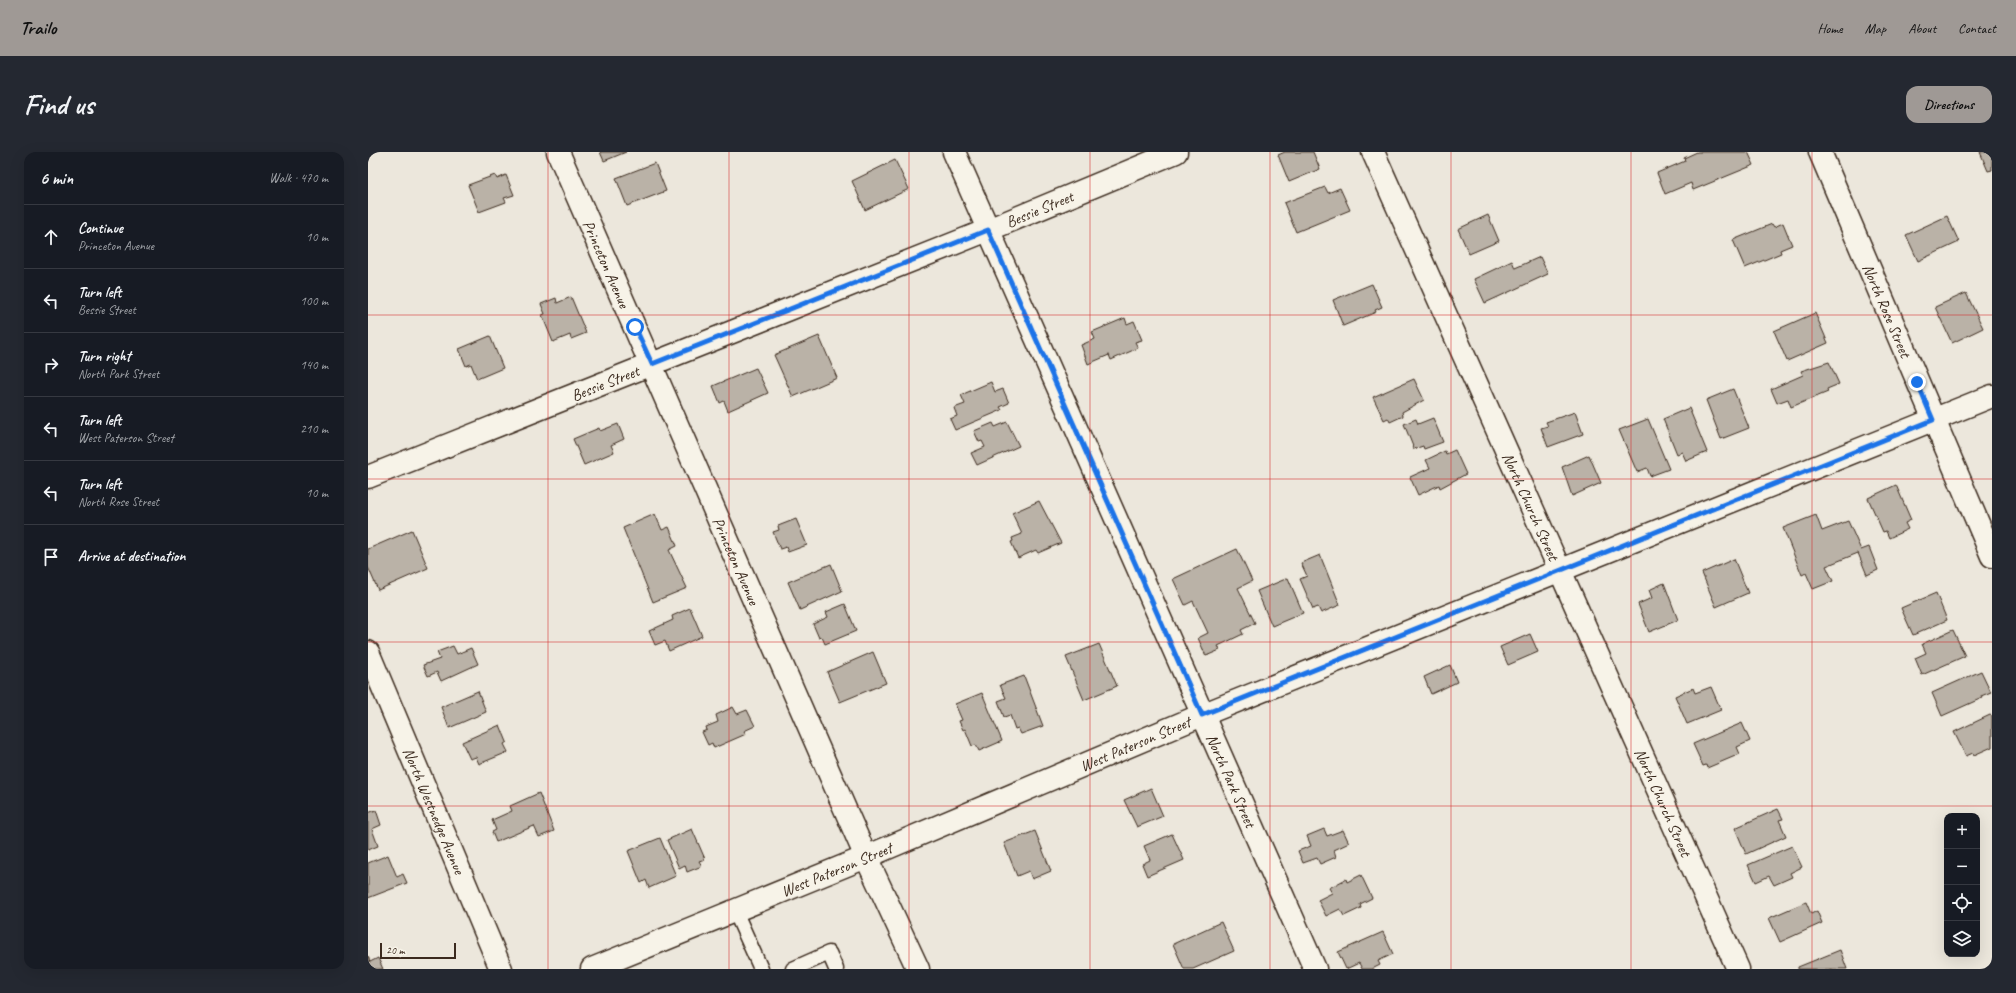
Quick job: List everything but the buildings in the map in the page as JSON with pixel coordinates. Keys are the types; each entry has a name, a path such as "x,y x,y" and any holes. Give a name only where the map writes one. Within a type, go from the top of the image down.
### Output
{"street":[{"name":"Princeton Avenue","path":"558,152 652,364 866,857 918,969"},
{"name":"North Park Street","path":"954,152 1315,969"},
{"name":"Bessie Street","path":"368,477 988,230 1176,152"},
{"name":"North Church Street","path":"1373,152 1738,969"},
{"name":"North Rose Street","path":"1820,152 1992,556"},
{"name":"West Paterson Street","path":"592,969 866,857 1202,715 1992,396"},
{"name":"North Westnedge Avenue","path":"368,652 501,969"}],"lane":[{"path":"736,910 761,969"},
{"path":"793,969 829,953 836,969"}],"route":[{"path":"635,327 652,364 988,230 1202,715 1933,420 1917,382"}]}
